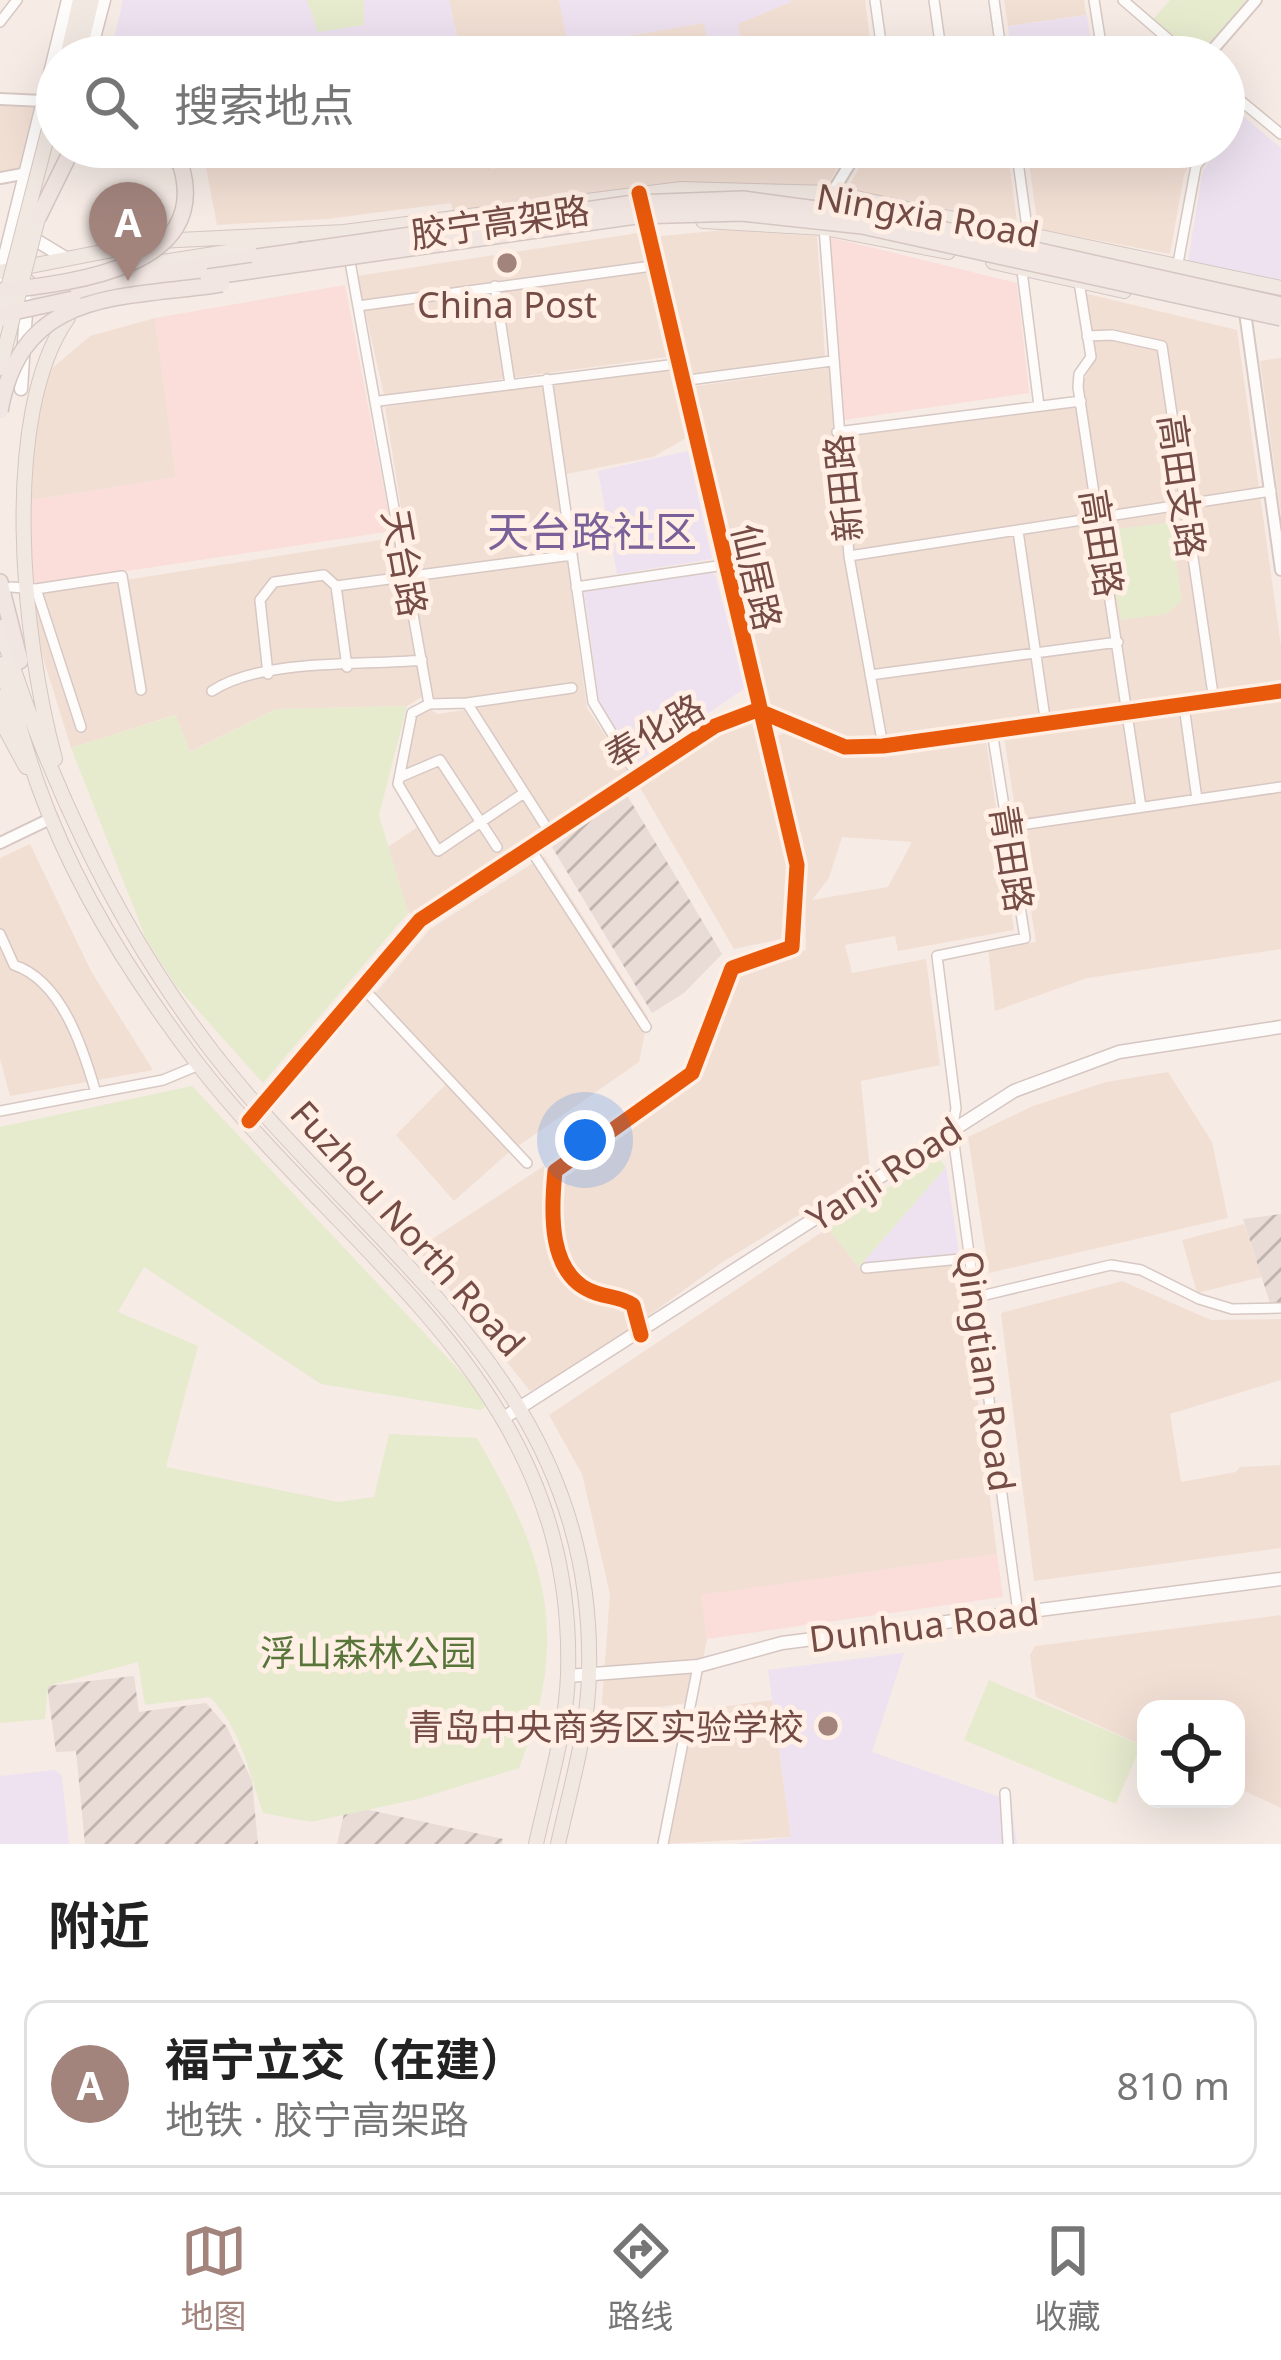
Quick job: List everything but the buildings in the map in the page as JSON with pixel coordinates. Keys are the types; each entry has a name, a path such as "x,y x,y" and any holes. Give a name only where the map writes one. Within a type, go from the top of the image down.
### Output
{"highway":[{"path":"38,218 60,168"},
{"path":"80,282 155,250 180,225 184,178 179,168"},
{"name":"胶宁高架路","path":"5,303 80,282 634,203 743,199 905,221 1281,305"},
{"name":"胶宁高架路","path":"5,303 636,216 742,213 883,230 1281,322"},
{"path":"6,418 11,369 28,338 72,308 291,274 357,257"},
{"path":"6,584 20,661"}],"main road":[{"path":"62,36 68,0"},
{"path":"72,36 80,0"},
{"path":"83,36 92,0"},
{"path":"95,36 104,0"},
{"path":"0,273 36,146"},
{"path":"0,368 5,303 36,163"},
{"path":"22,389 5,303 38,218 50,168"},
{"path":"5,303 30,276 62,168"},
{"name":"Ningxia Road","path":"0,273 30,276 73,260 158,241 344,232 681,189 832,193 1281,288"},
{"name":"Ningxia Road","path":"5,303 127,291 644,221 824,228 1281,322"},
{"path":"5,303 30,276 344,232"},
{"path":"39,242 52,254 73,260"},
{"path":"6,418 47,337 64,320 127,291"},
{"path":"7,485 8,463"},
{"path":"6,548 6,584 62,783"},
{"name":"Fuzhou North Road","path":"0,627 42,746 88,849 160,976 261,1108 447,1308 523,1408 570,1516 581,1559 589,1676 558,1844"},
{"path":"20,661 52,748"},
{"name":"Fuzhou North Road","path":"0,664 38,786 106,929 199,1065 434,1321 505,1417 554,1540 568,1676 536,1844"},
{"path":"0,697 19,754"},
{"path":"0,719 38,786"},
{"name":"Yanji Road","path":"505,1417 641,1335 1014,1091 1082,1063 1281,1027"},
{"name":"Dunhua Road","path":"568,1676 698,1666 782,1643 1281,1579"}],"street":[{"path":"0,20 17,0"},
{"path":"874,0 880,36"},
{"path":"934,0 940,36"},
{"path":"994,0 1000,36"},
{"path":"1094,0 1100,36"},
{"path":"1123,0 1167,36"},
{"path":"1225,36 1256,0"},
{"path":"0,99 36,100"},
{"path":"1245,106 1281,134"},
{"path":"832,193 847,168"},
{"path":"1019,168 1028,233 1019,268 1039,406"},
{"path":"1178,263 1196,168"},
{"path":"0,178 28,173"},
{"name":"仙居路","path":"639,193 652,266 797,865 792,947 732,968 692,1073 555,1171 551,1209 564,1266 593,1293 617,1295 633,1305 641,1335"},
{"name":"新田路","path":"832,193 824,228 837,431 849,556 883,746"},
{"name":"天台路","path":"344,232 357,257 358,306 380,401 429,704"},
{"path":"358,306 652,266"},
{"path":"1240,278 1281,570"},
{"name":"高田路","path":"1079,282 1091,357 1079,374 1081,401 1141,807"},
{"path":"495,286 510,384"},
{"name":"高田支路","path":"1088,336 1112,334 1162,346 1214,701"},
{"path":"681,381 832,362"},
{"path":"380,401 677,364"},
{"path":"547,380 593,702 638,775"},
{"path":"837,431 1081,401"},
{"path":"849,556 1271,491"},
{"path":"1018,531 1046,725"},
{"path":"336,586 572,555"},
{"path":"576,587 724,565"},
{"path":"268,674 260,600 274,583 324,575 336,586 347,668"},
{"path":"6,584 36,589 122,576 141,690"},
{"path":"36,589 81,727"},
{"path":"870,675 1118,642"},
{"path":"212,691 305,666 347,668 422,660"},
{"path":"524,793 438,850 398,784 412,712 429,704 572,688"},
{"name":"奉化路","path":"249,1121 420,920 715,726 758,710 844,747 883,746 1281,692"},
{"path":"467,703 550,833"},
{"path":"1184,706 1197,799"},
{"name":"青田路","path":"952,1129 956,1108 938,956 1025,938 992,731"},
{"path":"400,777 440,760 497,847"},
{"path":"1007,827 1281,788"},
{"path":"0,843 52,818"},
{"path":"529,847 646,1028"},
{"path":"0,934 14,965 34,971 80,1037 96,1093"},
{"path":"363,988 527,1162"},
{"path":"0,1110 163,1080 199,1065"},
{"name":"Qingtian Road","path":"952,1129 1018,1612"},
{"path":"866,1268 970,1258"},
{"path":"976,1297 1111,1265 1141,1270 1198,1299 1232,1309 1281,1308"},
{"path":"663,1844 698,1666"},
{"path":"1005,1793 1008,1844"}],"shaded area":[{"path":"123,0 449,0 457,36 292,36 115,36"},
{"path":"449,0 559,0 567,36 457,36"},
{"path":"559,0 791,0 738,24 739,36 707,36 704,23 627,36 566,36"},
{"path":"791,0 865,0 869,36 739,36 738,24"},
{"path":"1004,0 1084,0 1086,15 1008,26"},
{"path":"1087,15 1090,36 1009,36 1008,26"},
{"path":"704,23 707,36 628,36"},
{"path":"0,106 36,108 24,168 0,172"},
{"path":"1245,118 1281,148 1281,280 1188,261 1203,170 1245,168"},
{"path":"206,168 837,168 826,188 453,213 451,203 327,219 217,225"},
{"path":"859,168 1010,168 1017,222 847,190"},
{"path":"1030,168 1188,168 1170,254 1038,229"},
{"path":"723,230 817,236 825,357 672,379 686,438 653,457 566,474 551,384 682,365 652,237"},
{"path":"638,233 667,357 384,395 357,276"},
{"path":"829,237 1017,283 1029,393 844,420"},
{"path":"345,285 392,531 22,587 16,549 21,502 176,477 155,318"},
{"path":"1084,293 1237,330 1281,646 1281,949 1087,978 995,1011 988,948 1036,942 1002,725 889,740 846,739 766,703 689,387 834,367 840,436 1085,404 1083,382 1095,359"},
{"path":"155,318 176,477 21,502 28,427 50,370 90,336"},
{"path":"1281,358 1281,515 1260,361"},
{"path":"543,384 587,708 630,773 551,827 467,698 432,702 385,407"},
{"path":"688,451 712,559 617,574 598,471"},
{"path":"399,537 422,697 407,706 276,709 189,752 175,715 71,748 24,596"},
{"path":"715,574 745,688 636,763 599,701 584,591"},
{"path":"429,709 438,714 464,710 543,831 419,913 408,913 388,847 425,822 402,783 415,717"},
{"path":"752,723 787,866 781,939 734,949 638,784 719,734"},
{"path":"786,732 841,753 884,754 986,740 1014,930 898,951 895,936 845,945 852,973 926,959 940,1065 861,1081 870,1171 721,1263 585,1362 530,1391 417,1249 688,1072 732,968 806,950 805,861 771,739","holes":["842,837 912,842 888,887 812,900 829,878"]},
{"path":"627,795 722,954 684,993 652,1013 552,847"},
{"path":"30,844 91,971 153,1070 10,1096 0,1059 0,858"},
{"path":"544,856 648,1017 639,1062 508,1153 454,1201 396,1135 447,1083 372,997 430,929"},
{"path":"1168,1072 1212,1142 1228,1218 989,1273 968,1137 1033,1106 1106,1082"},
{"path":"946,1167 959,1253 859,1267"},
{"path":"1281,1214 1281,1303 1270,1303 1243,1219"},
{"path":"1244,1224 1262,1277 1197,1293 1182,1240"},
{"path":"828,1228 859,1267 959,1253 997,1554 702,1595 707,1639 694,1702 601,1716 610,1594 582,1474 549,1415"},
{"path":"1122,1281 1211,1320 1281,1319 1281,1380 1170,1414 1181,1482 1236,1472 1240,1467 1280,1465 1281,1453 1281,1548 1034,1581 1001,1313"},
{"path":"997,1554 1003,1597 707,1639 701,1595"},
{"path":"1281,1615 1281,1808 1245,1791 1245,1700 1137,1700 1137,1743 1036,1697 1030,1655 1035,1646"},
{"name":"青岛中央商务区实验学校","path":"904,1653 872,1752 1011,1801 1017,1844 735,1844 791,1837 768,1670"},
{"path":"134,1676 139,1712 206,1703 227,1727 252,1781 258,1844 85,1844 76,1751 56,1752 47,1686"},
{"path":"772,1700 791,1837 663,1844 692,1711"},
{"path":"55,1770 62,1776 69,1844 0,1844 0,1776"},
{"path":"346,1805 503,1839 502,1844 337,1844"}],"green space":[{"path":"307,0 364,0 364,25 318,32"},
{"path":"1170,0 1246,0 1217,36 1173,36 1153,19"},
{"path":"1170,522 1182,601 1166,614 1121,620 1105,531"},
{"path":"407,706 379,815 408,913 263,1083 176,986 146,939 71,748 176,715 190,752 276,709"},
{"name":"浮山森林公园","path":"192,1086 490,1403 481,1410 321,1384 144,1267 118,1312 198,1346 166,1467 338,1502 374,1497 389,1434 477,1438 520,1521 544,1597 544,1677 519,1768 418,1799 311,1822 263,1813 243,1752 221,1710 210,1697 145,1705 138,1662 48,1686 45,1719 0,1723 0,1127"},
{"path":"936,1155 946,1167 859,1267 828,1228"},
{"path":"989,1680 1137,1743 1137,1754 1116,1804 964,1740"}],"cycle path":[{"path":"639,193 797,865 792,947 732,968 692,1073 555,1171 553,1223 560,1258 580,1285 633,1305 641,1335"},
{"path":"249,1121 420,920 715,726 757,710 845,747 883,746 1281,691"}],"place":[{"name":"China Post","path":"507,263"},
{"name":"福宁立交（在建）","path":"128,281"},
{"name":"青岛中央商务区实验学校","path":"828,1726"}],"district":[{"name":"天台路社区","path":"592,530"}]}
